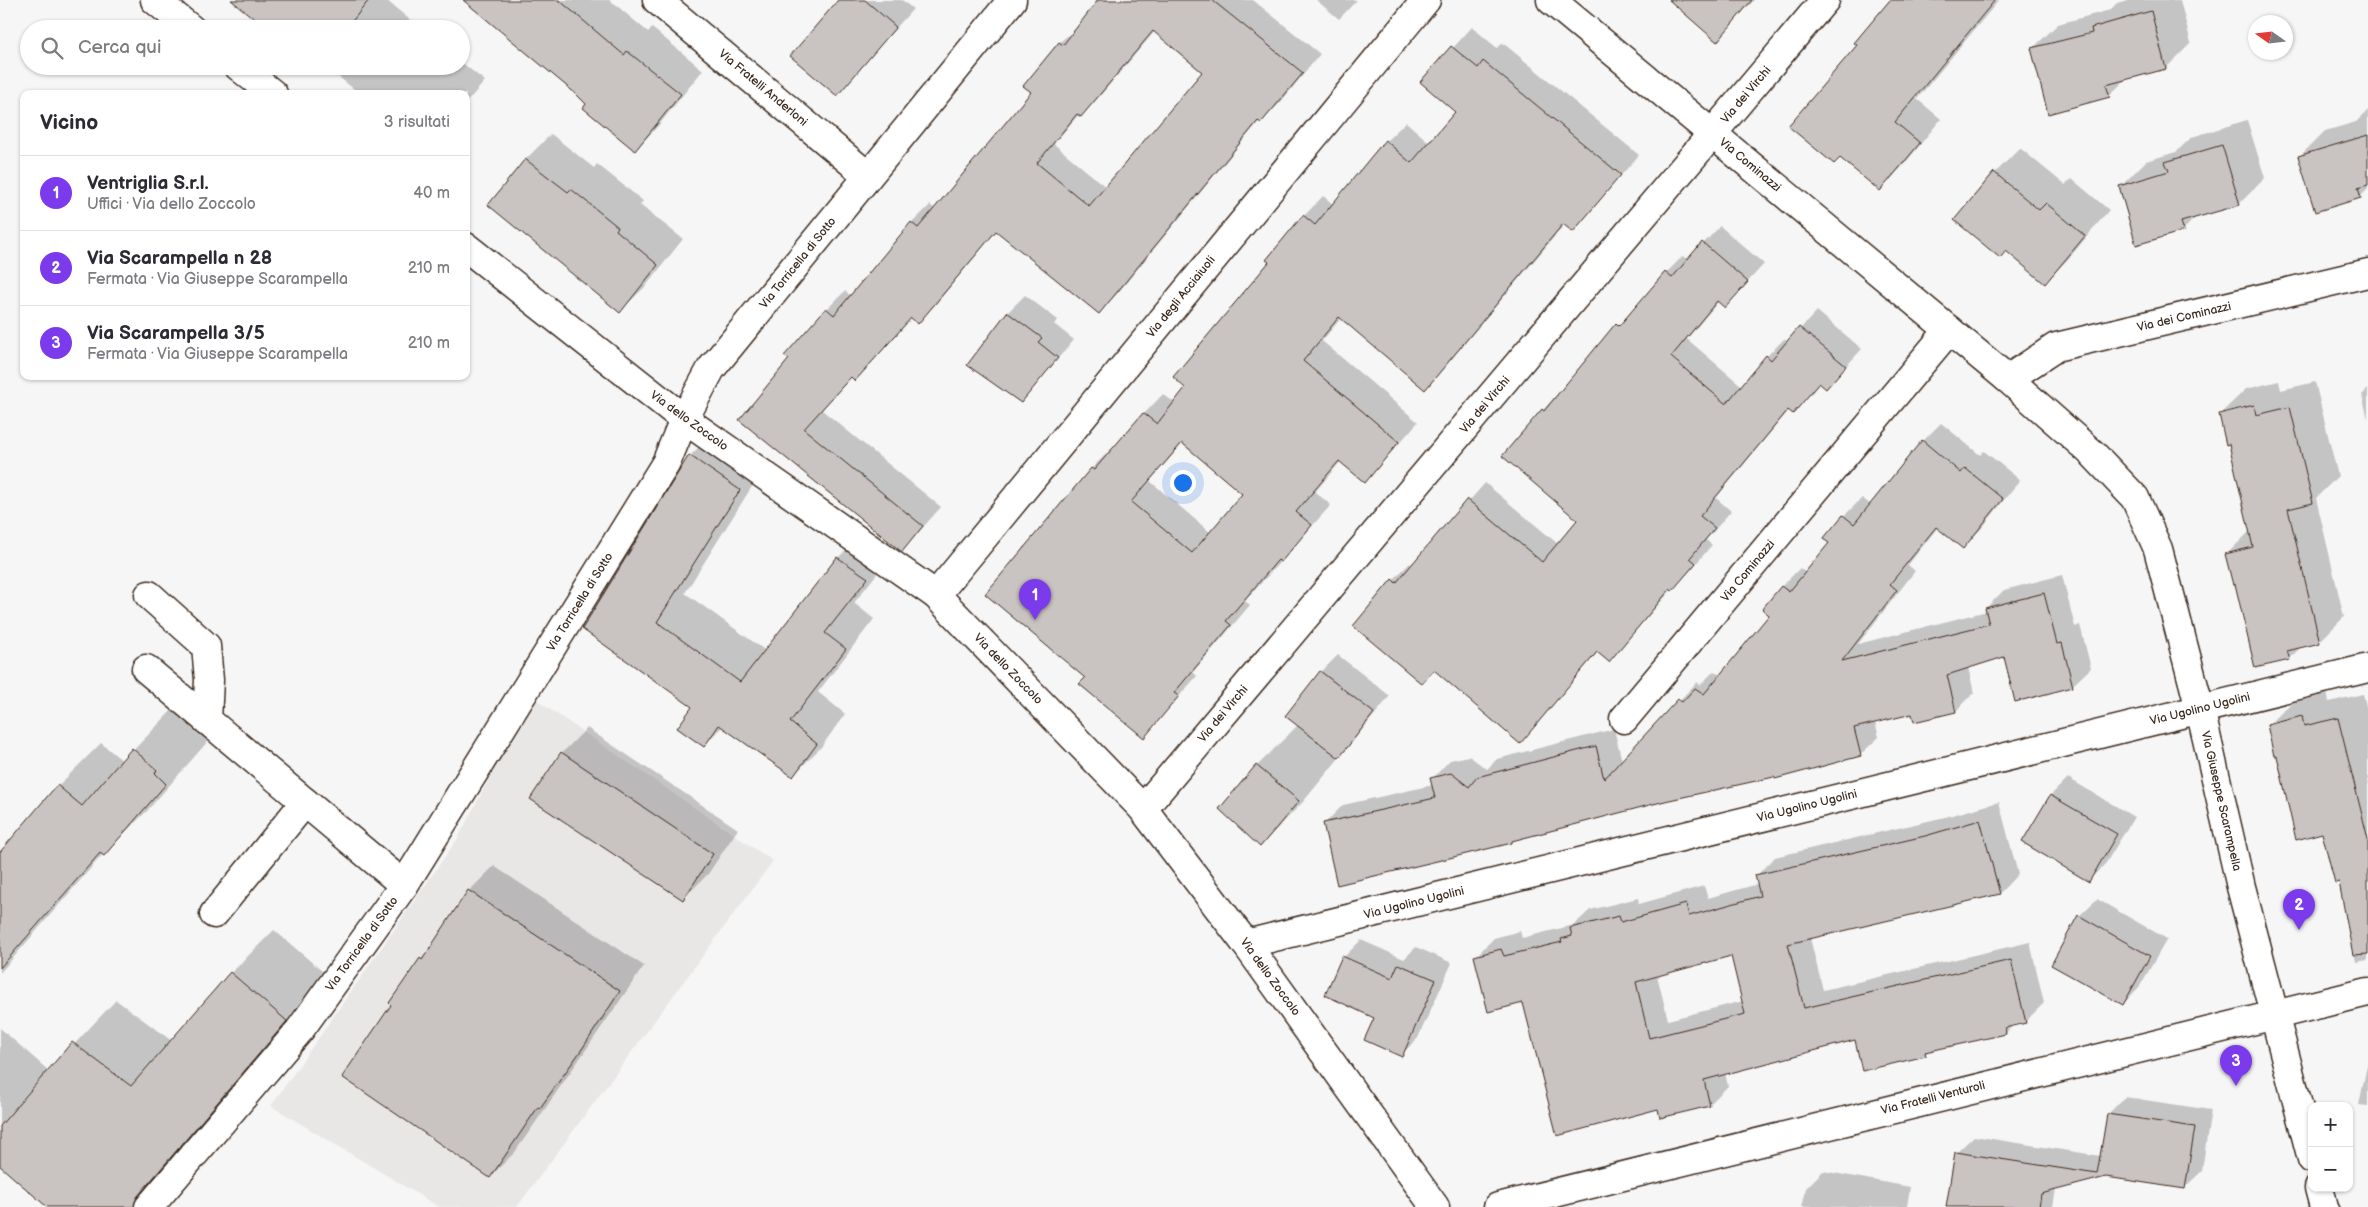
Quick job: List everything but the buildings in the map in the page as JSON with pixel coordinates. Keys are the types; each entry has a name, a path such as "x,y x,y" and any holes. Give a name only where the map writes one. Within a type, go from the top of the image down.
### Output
{"street":[{"path":"155,0 180,20"},
{"name":"Via Fratelli Anderloni","path":"657,0 868,176"},
{"name":"Via Torricella di Sotto","path":"148,1207 299,1031 404,886 666,463 684,420 711,369 1012,0"},
{"name":"Via degli Acciaiuoli","path":"936,595 1426,0"},
{"name":"Via Cominazzi","path":"1552,0 2008,379"},
{"name":"Via dei Virchi","path":"1143,809 1825,0"},
{"path":"249,75 268,90"},
{"name":"Via dello Zoccolo","path":"470,250 684,420 936,595 1143,809 1246,944 1435,1207"},
{"name":"Via dei Cominazzi","path":"2008,379 2056,347 2368,273"},
{"name":"Via Cominazzi","path":"1624,719 1949,330"},
{"name":"Via Giuseppe Scarampella","path":"2008,379 2093,454 2135,498 2158,549 2200,710 2273,1014 2309,1147"},
{"path":"149,595 206,646 209,680 207,720"},
{"name":"Via Ugolino Ugolini","path":"1246,944 2368,668"},
{"path":"146,669 404,886"},
{"path":"214,914 305,802"},
{"name":"Via Fratelli Venturoli","path":"1498,1207 2368,992"},
{"path":"2320,1192 2324,1207"}],"shaded area":[{"path":"532,697 773,861 517,1207 439,1207 271,1106 458,838"}],"place":[{"name":"Ventriglia S.r.l.","path":"1035,620"},
{"name":"Via Scarampella n 28","path":"2299,930"},
{"name":"Via Scarampella 3/5","path":"2236,1086"}]}
